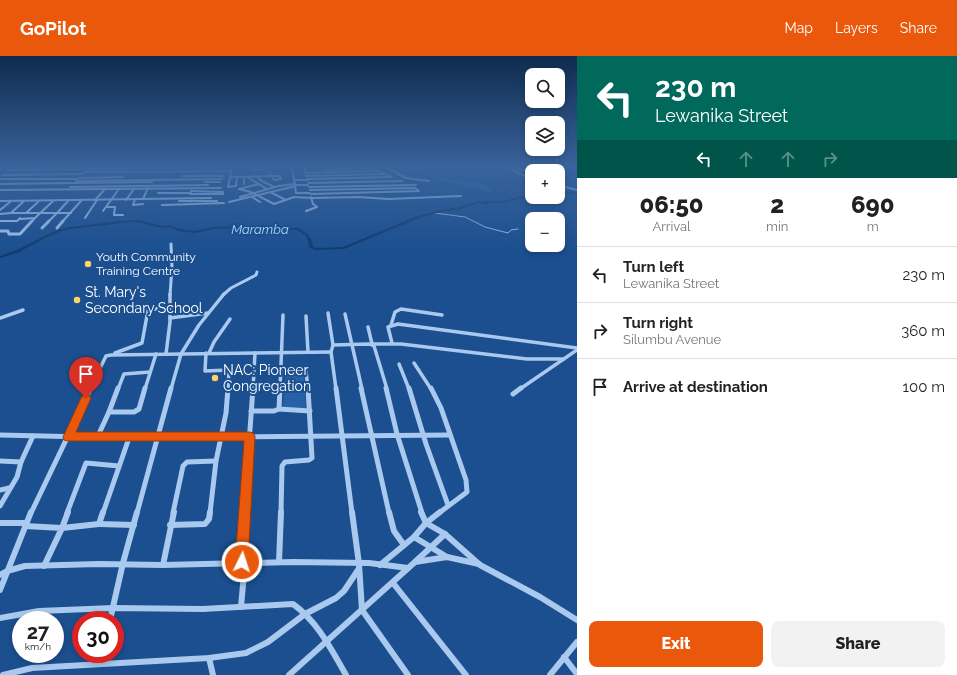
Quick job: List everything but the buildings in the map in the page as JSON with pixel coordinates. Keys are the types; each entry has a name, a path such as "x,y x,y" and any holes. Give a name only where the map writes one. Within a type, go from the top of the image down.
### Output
{"street":[{"path":"85,218 99,196"},
{"path":"103,211 114,196"},
{"path":"126,200 129,196"},
{"path":"240,197 244,196"},
{"path":"229,202 255,196"},
{"path":"260,196 274,204 295,197 311,198 352,196 388,199 461,196"},
{"path":"278,196 286,200"},
{"path":"252,197 260,202"},
{"path":"186,205 189,198"},
{"path":"0,202 210,198"},
{"path":"306,211 317,207 313,204 311,198"},
{"path":"134,199 133,204 143,204"},
{"path":"57,228 81,200"},
{"path":"0,210 10,201"},
{"path":"1,221 25,201"},
{"path":"20,219 39,201"},
{"path":"0,230 8,231 9,234 20,234 53,201"},
{"path":"42,228 68,201"},
{"path":"179,201 217,201"},
{"path":"162,205 224,203"},
{"path":"107,207 115,207 114,215 123,215"},
{"path":"0,214 71,213"},
{"path":"1,221 17,221 20,219 35,218"},
{"path":"166,354 170,318 172,267 170,244"},
{"path":"112,611 123,563 160,436 181,354 217,300 227,291 252,278 257,272"},
{"path":"0,590 6,571 25,525 108,356 142,343 148,310 170,307"},
{"path":"392,344 388,327 391,324 395,312 401,309 442,315"},
{"path":"0,318 23,310"},
{"path":"170,318 208,313"},
{"path":"328,313 333,346 331,352 359,567 362,610 408,675"},
{"path":"345,314 392,525 404,545"},
{"path":"279,409 283,315"},
{"path":"306,316 308,352"},
{"path":"170,525 202,524 207,522 216,461 226,413 229,370 205,370 207,353 230,319"},
{"path":"391,324 577,349"},
{"path":"368,327 372,344 383,375 397,434 419,507 426,523 445,534 480,564 540,597 577,620"},
{"path":"333,346 392,344 527,359 564,359"},
{"path":"513,394 577,349"},
{"path":"108,356 207,353 331,352"},
{"path":"242,607 249,436 255,353"},
{"path":"109,412 137,411 156,354"},
{"path":"380,565 414,537 426,523 467,492 466,480 441,408 428,383 414,363"},
{"path":"399,364 412,396 423,434 448,505"},
{"path":"279,562 282,466 285,462 311,460 310,410 306,371 281,370"},
{"path":"98,438 124,374 150,372"},
{"path":"251,411 274,411 279,409 310,410"},
{"path":"0,435 129,438 160,436 450,435"},
{"path":"0,506 9,488 17,477 33,436"},
{"path":"99,524 129,438"},
{"path":"0,461 22,462"},
{"path":"163,565 170,525 184,464 216,461"},
{"path":"44,566 62,528 86,463 119,466"},
{"path":"0,490 9,488"},
{"path":"0,523 62,528 71,526 93,526 99,524 134,526"},
{"path":"289,675 432,548 445,534"},
{"path":"414,537 447,557 480,564"},
{"path":"415,562 447,557"},
{"path":"0,575 6,571 25,566 123,563 163,565 279,562 359,567 369,563 408,568"},
{"path":"3,675 32,668 209,658 246,653 258,648 289,628 305,614 336,598 346,588 359,567"},
{"path":"393,583 466,675"},
{"path":"0,618 39,611 113,608 177,610 293,604 305,614 326,642 346,675"},
{"path":"550,675 577,642"},
{"path":"564,657 577,674"},
{"path":"209,658 213,675"}],"shaded area":[{"path":"286,374 304,374 306,409 283,407"}],"waterway":[{"name":"Maramba","path":"0,257 9,255 52,233 62,230 130,221 138,221 162,227 171,226 178,230 195,232 214,228 237,227 298,229 308,236 311,247 315,249 344,248 416,218 440,211 460,208 479,202 488,204 485,202 502,202 525,197"},
{"path":"435,213 465,217 485,227 508,233 511,230 518,229"}],"place":[{"name":"Youth Community Training Centre","path":"88,264"},
{"name":"St. Mary's Secondary School","path":"77,300"},
{"name":"NAC: Pioneer Congregation","path":"215,378"}],"route":[{"path":"86,398 68,437 129,438 160,436 249,436 242,562"}]}
